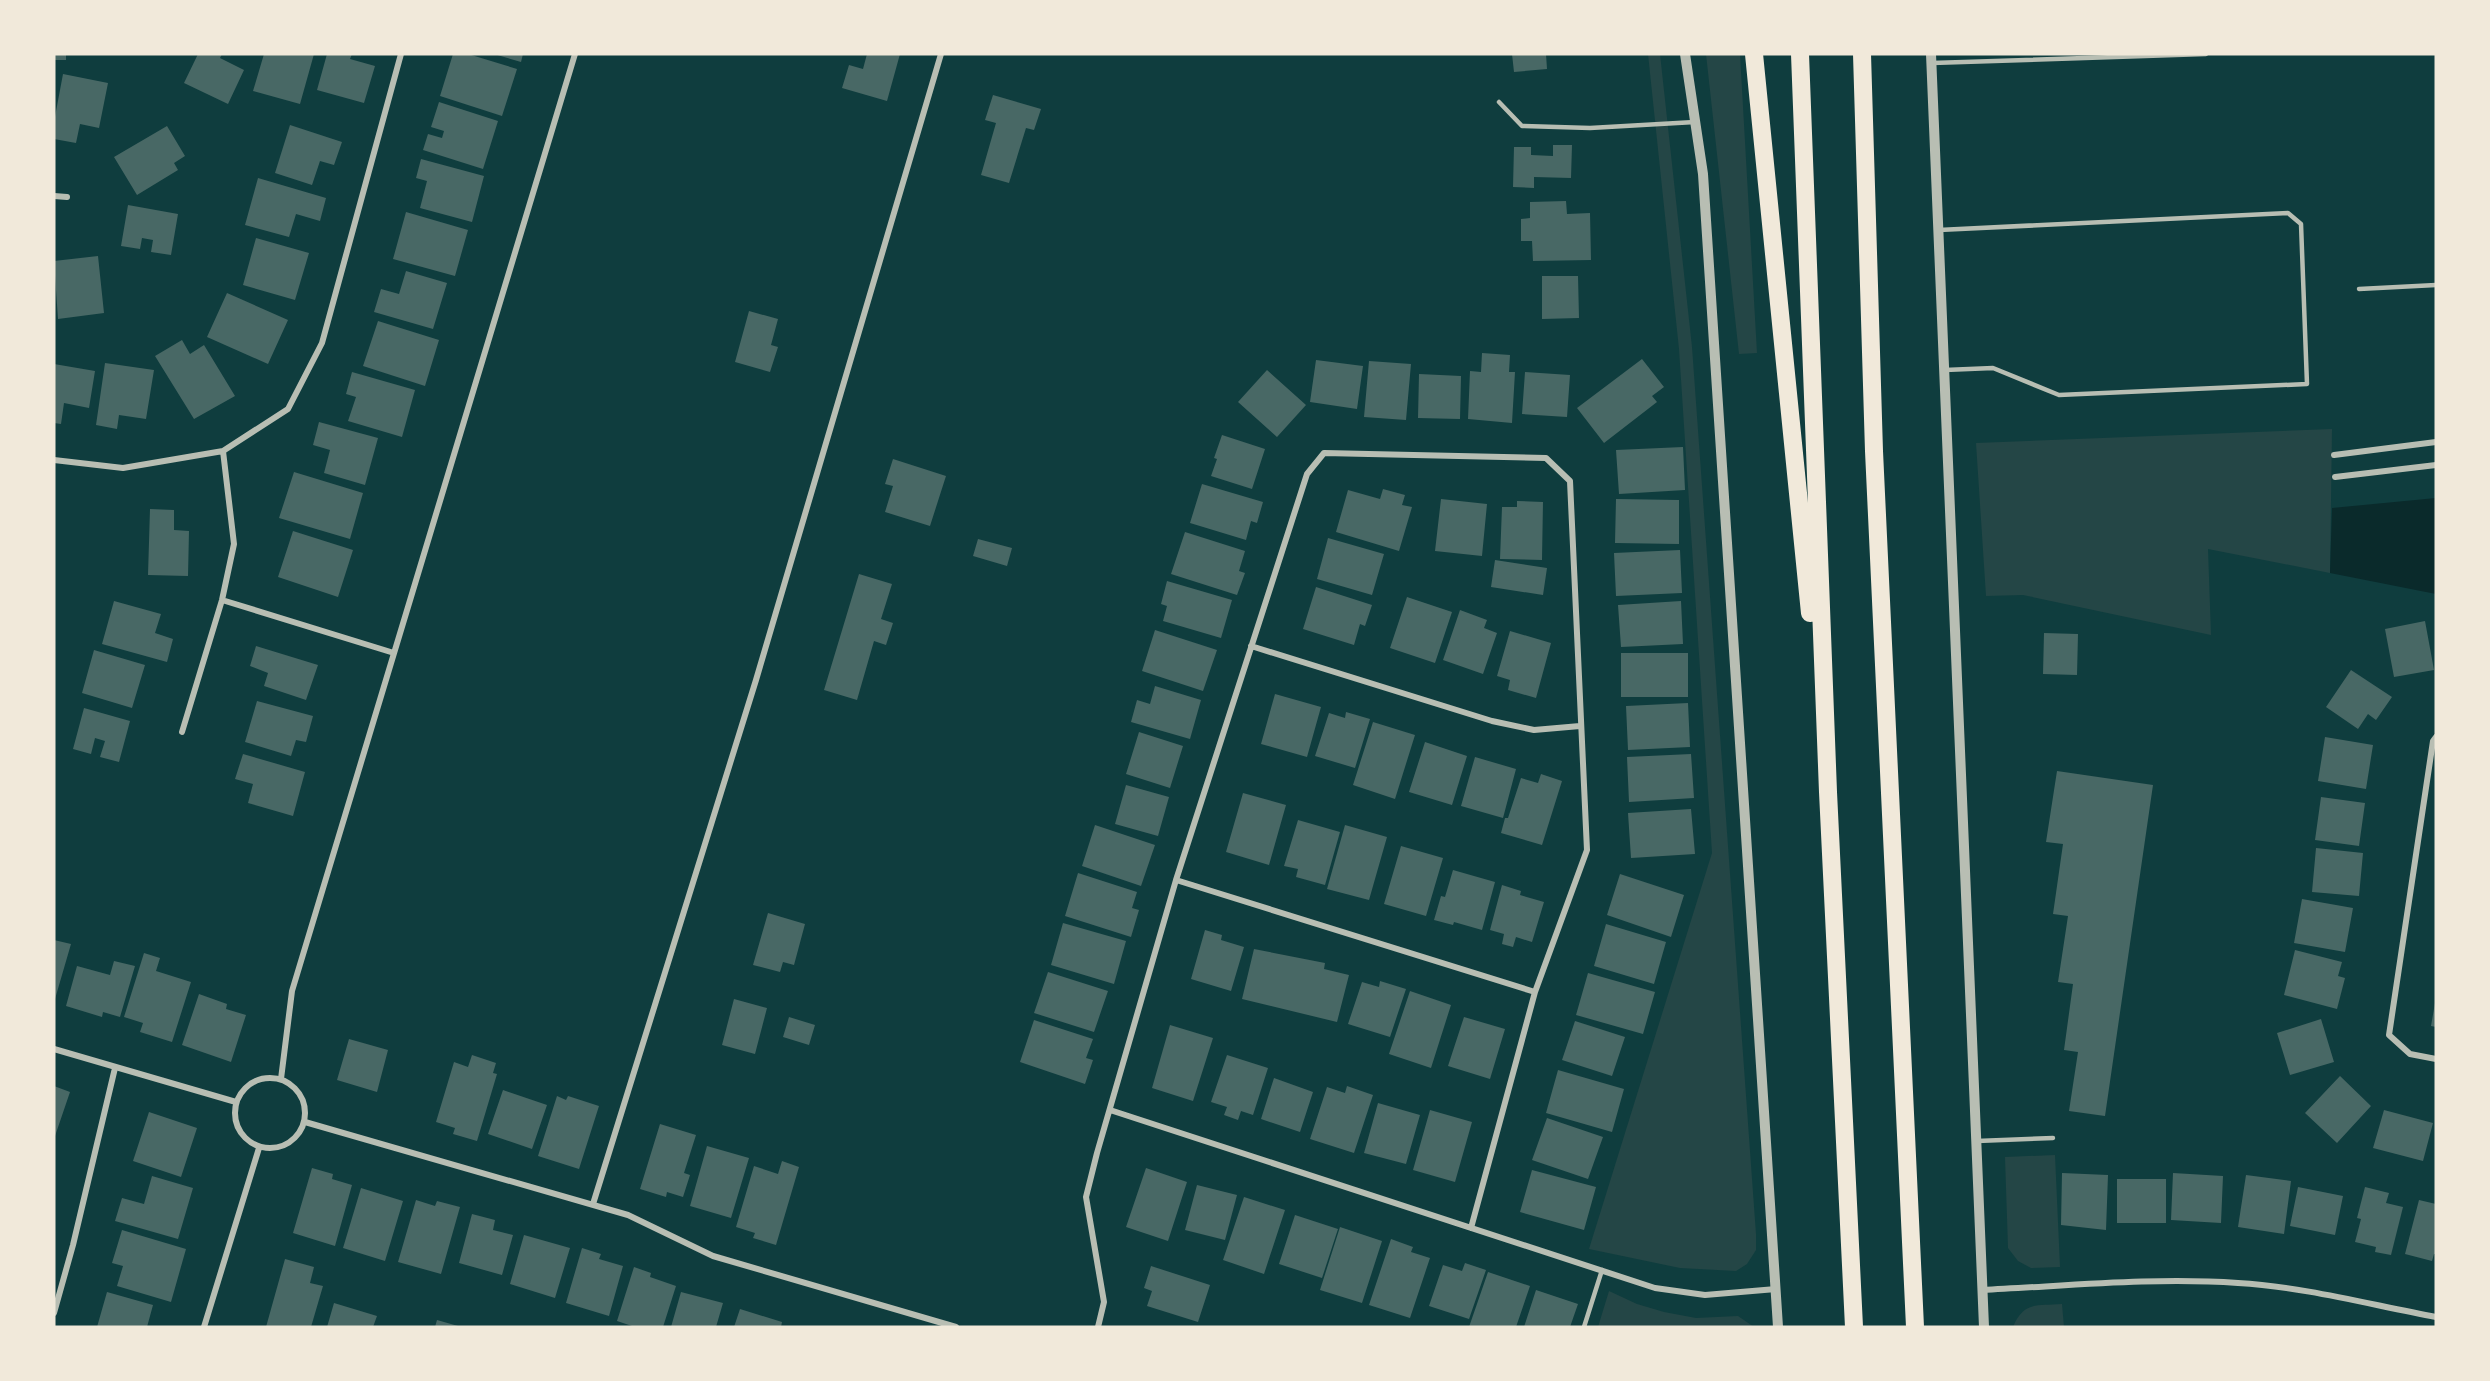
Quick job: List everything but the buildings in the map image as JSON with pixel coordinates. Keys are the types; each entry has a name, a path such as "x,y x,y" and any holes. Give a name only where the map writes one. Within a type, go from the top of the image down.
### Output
{"highway":[{"path":"1754,54 1828,792"},
{"path":"1800,54 1828,792 1854,1327"},
{"path":"1862,54 1874,451 1915,1327"}],"street":[{"path":"54,460 123,468 223,452 288,409 322,343 401,54"},
{"path":"280,1079 292,991 574,54"},
{"path":"593,1204 760,669 941,54"},
{"path":"1685,54 1703,174 1778,1327"},
{"path":"1931,58 1974,1141 1984,1327"},
{"path":"54,196 67,197"},
{"path":"2334,455 2436,442"},
{"path":"182,732 222,600 234,544 223,452"},
{"path":"1098,1327 1104,1302 1086,1197 1176,880 1307,474 1324,453 1546,458 1570,481 1587,850 1535,992 1471,1228"},
{"path":"2335,477 2436,465"},
{"path":"222,600 394,653"},
{"path":"1251,646 1492,721 1534,730 1580,726"},
{"path":"2436,737 2433,741 2389,1035 2410,1054 2436,1059"},
{"path":"1176,880 1535,992"},
{"path":"54,1049 236,1102"},
{"path":"54,1313 74,1245 115,1068"},
{"path":"268,1078 280,1079 299,1092 305,1107 305,1122 296,1138 284,1147 272,1150 259,1148 247,1141 239,1131 235,1120 236,1102 245,1087 256,1081 268,1078"},
{"path":"1110,1110 1655,1287 1705,1295 1776,1289"},
{"path":"305,1122 628,1215 713,1256 956,1327"},
{"path":"204,1327 259,1148"},
{"path":"1982,1290 2178,1280 2240,1283 2292,1289 2436,1317"}],"lane":[{"path":"1931,58 2206,54"},
{"path":"1499,102 1522,126 1590,128 1695,122"},
{"path":"1939,230 2288,213 2301,224 2307,384 2059,395 1994,368 1945,370"},
{"path":"2359,289 2436,285"},
{"path":"1974,1141 2053,1138"},
{"path":"1584,1327 1602,1270"}],"shaded area":[{"path":"1648,54 1660,54 1692,347 1756,1234 1756,1250 1747,1264 1736,1271 1680,1268 1589,1249 1712,853 1679,349"},
{"path":"1706,54 1740,54 1757,353 1739,354"},
{"path":"2332,429 2330,573 2208,549 2211,635 2023,595 1986,596 1976,443"},
{"path":"2436,498 2436,594 2330,573 2332,508"},
{"path":"2055,1155 2060,1267 2031,1268 2018,1261 2008,1248 2005,1157"},
{"path":"1609,1291 1637,1304 1664,1312 1696,1318 1738,1316 1754,1327 1598,1327"},
{"path":"2062,1304 2064,1327 2013,1327 2022,1313 2032,1306"}]}
